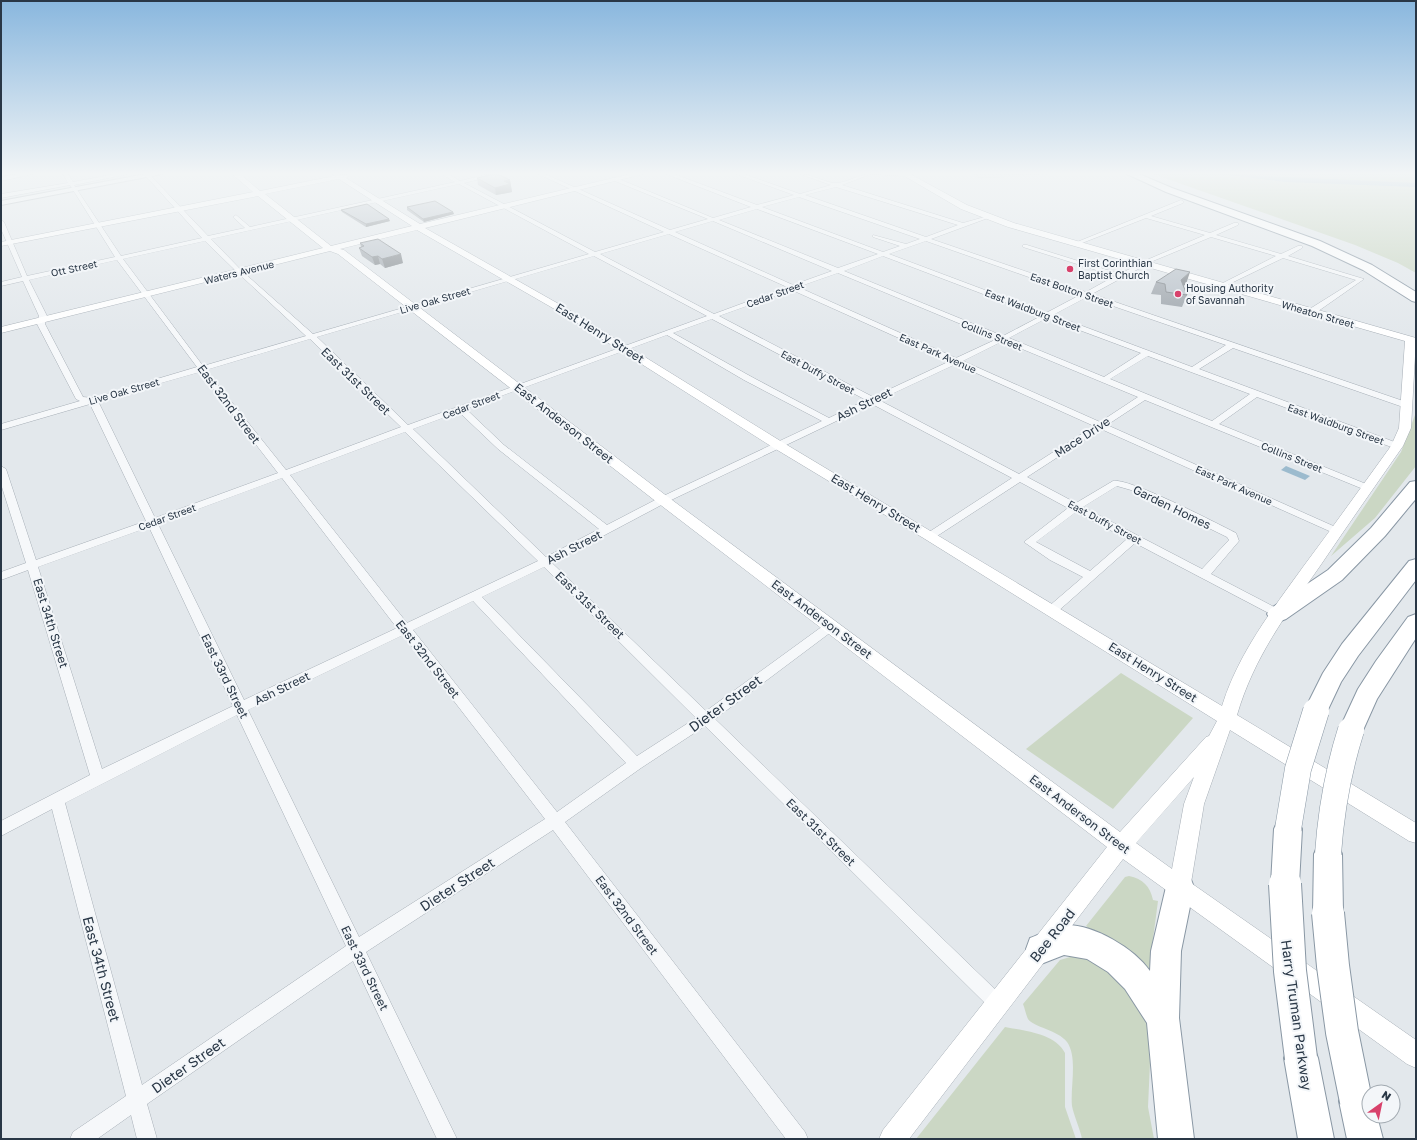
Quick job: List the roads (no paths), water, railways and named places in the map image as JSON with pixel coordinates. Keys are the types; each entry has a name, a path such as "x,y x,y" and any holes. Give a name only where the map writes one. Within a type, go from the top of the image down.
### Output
{"highway":[{"path":"1273,227 1322,246 1376,273 1416,298"},
{"path":"1284,227 1327,242 1373,262 1414,285"},
{"path":"1278,614 1335,575 1378,532 1416,486"},
{"name":"Harry Truman Parkway","path":"1316,1139 1291,994 1288,958 1285,884 1288,829 1298,765 1306,736 1316,710 1331,679 1350,650 1416,566"},
{"path":"1365,1139 1342,1032 1333,966 1328,913 1328,854 1334,787 1341,757 1366,696 1384,667 1416,622"},
{"path":"1176,1139 1164,1018 1166,951 1180,887"},
{"path":"1041,949 1064,940 1092,945 1119,961 1136,978 1164,1018"}],"main road":[{"path":"5,243 86,227"},
{"name":"East Anderson Street","path":"301,227 327,247 341,252 413,306 663,500 1121,846 1416,1055"},
{"name":"Waters Avenue","path":"1,330 423,227"},
{"name":"Wheaton Street","path":"1020,227 1413,340"},
{"name":"East Henry Street","path":"420,228 460,250 507,279 557,306 778,445 1052,610 1416,834"},
{"path":"1180,887 1194,804 1218,736 1227,718 1236,689 1253,654 1278,614 1368,488 1396,446 1405,428 1413,340"},
{"name":"Bee Road","path":"892,1139 1121,846 1218,736"}],"street":[{"path":"2,227 5,243 43,316 41,324 80,399 93,400"},
{"name":"East 32nd Street","path":"98,227 119,258 282,474 555,821 798,1139"},
{"name":"East 31st Street","path":"196,227 240,272 311,336 545,562 998,1004"},
{"name":"Ott Street","path":"1,284 258,227"},
{"name":"East Duffy Street","path":"543,227 1278,614"},
{"name":"East Park Avenue","path":"659,227 1336,531"},
{"name":"Live Oak Street","path":"1,427 686,227"},
{"name":"Collins Street","path":"729,227 1368,488"},
{"name":"East Waldburg Street","path":"812,227 1396,446"},
{"name":"East Bolton Street","path":"891,227 1406,405"},
{"name":"Cedar Street","path":"1,576 152,523 518,387 957,227"},
{"path":"1075,244 1118,227"},
{"path":"1186,227 1360,279 1311,312"},
{"name":"Ash Street","path":"1,829 98,778 240,708 406,630 545,562 663,500 1002,339 1121,276 1228,227"},
{"path":"875,236 905,246"},
{"path":"1025,246 1121,276"},
{"path":"1221,286 1300,247"},
{"path":"668,333 747,378 829,420"},
{"path":"1193,370 1232,345"},
{"path":"1104,380 1147,353"},
{"path":"1213,424 1255,394"},
{"name":"Mace Drive","path":"1019,478 1145,396"},
{"name":"East 33rd Street","path":"93,400 447,1139"},
{"path":"461,409 501,447 606,530"},
{"name":"East 34th Street","path":"1,469 98,778"},
{"path":"930,536 1019,478"},
{"name":"Garden Homes","path":"1091,576 1054,557 1030,542 1076,507 1116,482 1134,488 1232,535 1234,540 1204,574"},
{"path":"1052,610 1134,538"},
{"path":"475,596 636,764"},
{"name":"Dieter Street","path":"80,1139 356,949 555,821 636,764 705,719 831,626"},
{"name":"East 34th Street","path":"57,800 146,1139"}],"water":[{"path":"1286,466 1310,476 1305,480 1281,470"}],"place":[{"name":"First Corinthian Baptist Church","path":"1070,269"},
{"name":"Housing Authority of Savannah","path":"1178,294"}]}
